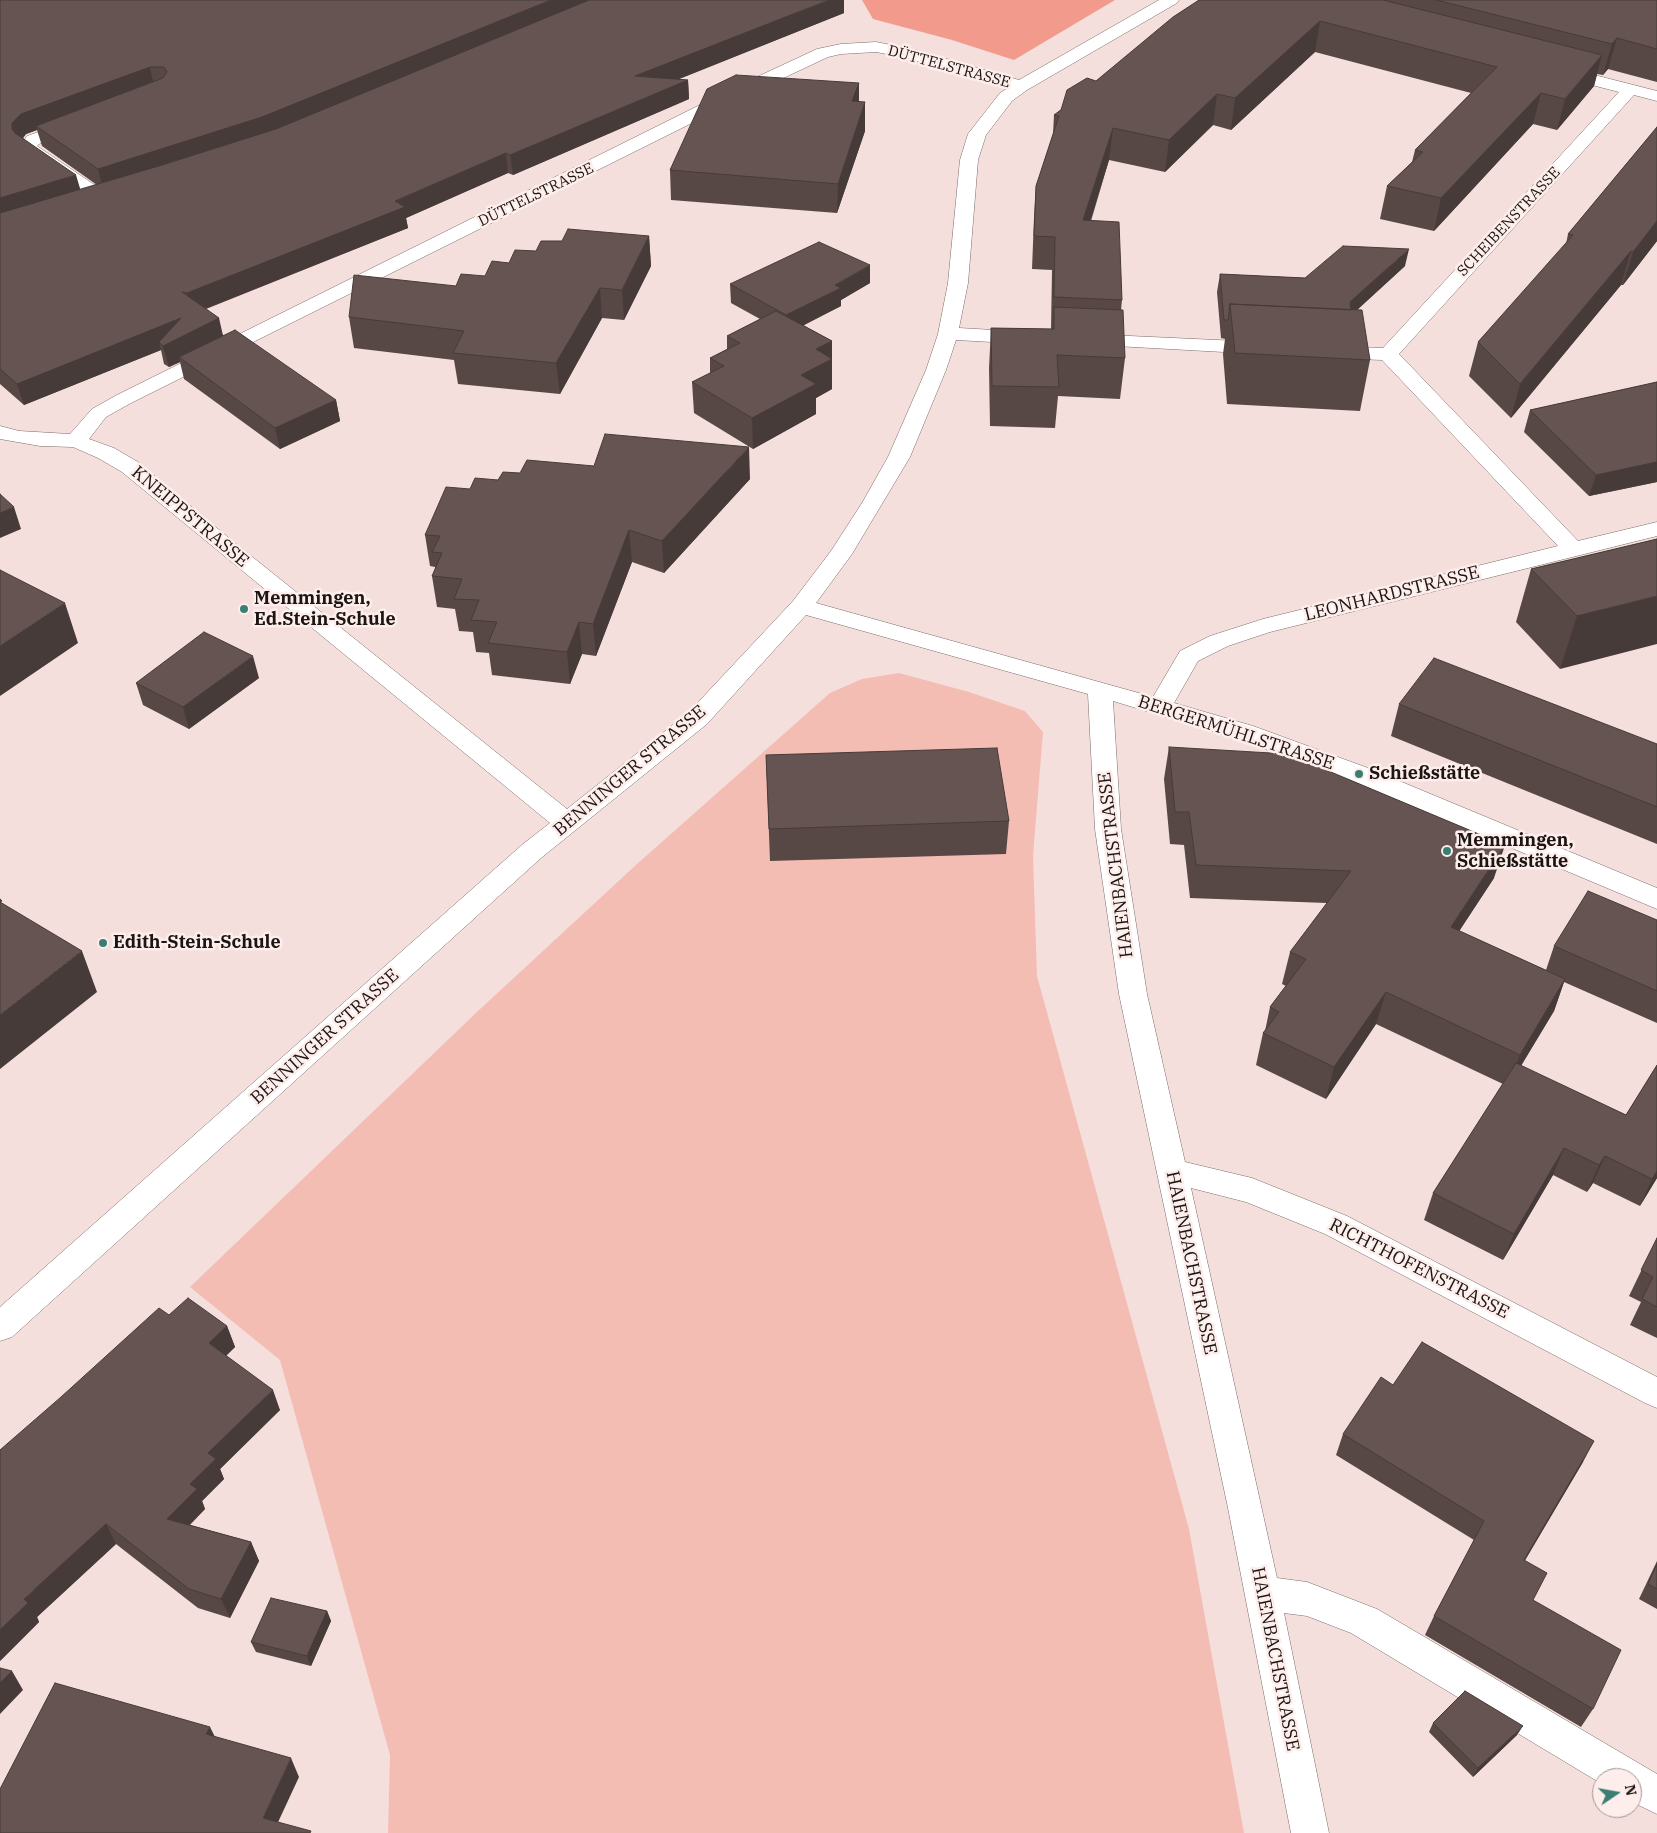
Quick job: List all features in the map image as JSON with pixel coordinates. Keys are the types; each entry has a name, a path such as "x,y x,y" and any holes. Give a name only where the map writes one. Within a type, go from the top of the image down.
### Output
{"street":[{"name":"BENNINGER STRASSE","path":"0,1327 532,852 698,718 801,606 841,554 899,457 923,402 948,334 958,283 969,160 977,134 1006,97 1020,86 1171,0"},
{"name":"DÜTTELSTRASSE","path":"76,441 99,413 124,399 823,53 841,49 876,47 910,54 1020,86"},
{"path":"1544,67 1657,96"},
{"name":"SCHEIBENSTRASSE","path":"1388,354 1631,89"},
{"path":"80,204 109,195 28,148 33,140 88,119"},
{"path":"948,334 1280,349"},
{"path":"1310,351 1388,354 1573,549"},
{"name":"KNEIPPSTRASSE","path":"0,432 16,437 40,440 76,441 130,467 222,544 567,823"},
{"name":"LEONHARDSTRASSE","path":"1159,708 1189,656 1218,641 1263,626 1657,529"},
{"name":"BERGERMÜHLSTRASSE","path":"801,606 1100,689 1244,732 1359,774 1657,899"},
{"name":"HAIENBACHSTRASSE","path":"1100,689 1108,829 1133,994 1261,1593 1310,1833"},
{"name":"RICHTHOFENSTRASSE","path":"1171,1172 1216,1181 1252,1191 1336,1225 1657,1393"},
{"path":"1261,1593 1307,1599 1364,1621 1611,1768"},
{"path":"1642,1786 1657,1795"}],"shaded area":[{"path":"862,0 1115,0 1014,60 952,40 873,19"},
{"path":"899,673 969,692 1025,711 1043,732 1033,856 1037,976 1189,1529 1244,1833 388,1833 390,1755 280,1360 190,1287 478,1011 637,864 830,693 862,679"}],"building":[{"path":"0,0 551,0 262,117 98,169 36,126 163,78 167,72 164,67 150,67 21,114 12,123 12,129 15,133 76,175 0,198"},
{"path":"589,0 829,0 635,76 688,80 510,155 506,153 395,201 405,207 187,293 182,292 219,318 163,346 159,342 181,318 17,384 0,369 0,213 276,129"},
{"path":"1199,0 1383,0 1602,55 1565,99 1541,93 1441,198 1387,186 1423,152 1415,150 1497,67 1320,21 1235,98 1217,94 1169,140 1113,128 1083,220 1119,222 1122,300 1054,297 1055,237 1034,236 1036,186 1059,116 1054,115 1061,110 1067,90 1087,78 1096,81 1173,17"},
{"path":"1436,0 1657,0 1657,49 1617,38 1612,44"},
{"path":"736,75 859,83 852,101 865,102 838,184 670,170 707,89"},
{"path":"1657,127 1657,221 1633,252 1631,251 1520,384 1478,342 1573,235 1568,234"},
{"path":"568,229 649,236 622,290 600,288 556,363 453,353 464,331 349,317 354,275 456,286 461,274 485,276 492,261 509,263 515,250 536,251 541,241 562,241"},
{"path":"819,242 870,265 835,285 841,288 786,315 730,284"},
{"path":"1343,246 1409,249 1350,302 1351,310 1230,304 1228,320 1224,320 1220,274 1305,278"},
{"path":"1230,304 1362,310 1370,360 1235,353"},
{"path":"1054,307 1123,310 1125,358 1057,355 1059,387 992,386 991,328 1054,329"},
{"path":"776,311 832,341 816,349 832,359 801,375 816,384 752,418 692,382 724,366 710,358 740,343 727,336"},
{"path":"235,330 336,400 275,428 179,357"},
{"path":"1657,382 1657,462 1596,475 1530,410"},
{"path":"605,434 749,447 662,541 629,530 593,624 579,622 567,652 488,643 497,622 471,620 479,600 454,599 462,579 432,576 442,553 432,552 440,536 425,535 446,487 470,489 475,478 498,480 503,472 520,473 527,460 594,466"},
{"path":"0,494 14,507 0,513"},
{"path":"1657,539 1657,596 1577,616 1531,569"},
{"path":"0,570 65,603 0,646"},
{"path":"204,632 253,656 183,707 136,683"},
{"path":"1434,658 1657,744 1657,807 1399,704"},
{"path":"1169,747 1288,754 1505,845 1451,927 1565,979 1520,1055 1386,992 1334,1067 1263,1033 1279,1012 1270,1007 1306,959 1290,952 1351,871 1196,865 1189,812 1175,812"},
{"path":"997,748 1009,821 769,829 766,755"},
{"path":"1588,891 1657,920 1657,991 1554,946"},
{"path":"0,902 82,951 0,1015"},
{"path":"1516,1063 1626,1115 1657,1065 1657,1171 1652,1179 1605,1156 1599,1165 1564,1148 1514,1234 1433,1193"},
{"path":"1657,1238 1657,1307 1642,1299 1653,1277 1641,1270"},
{"path":"188,1298 227,1326 209,1343 273,1390 208,1453 216,1459 190,1484 197,1489 167,1519 251,1542 221,1599 189,1589 106,1524 24,1599 28,1603 0,1630 0,1450 159,1308 169,1315"},
{"path":"1422,1342 1594,1441 1524,1560 1547,1573 1533,1600 1621,1650 1593,1709 1434,1616 1484,1521 1343,1434 1381,1377 1393,1385"},
{"path":"1657,1564 1657,1589 1648,1584"},
{"path":"271,1598 327,1611 307,1656 251,1642"},
{"path":"0,1668 12,1671 0,1683"},
{"path":"55,1683 210,1727 206,1734 291,1758 263,1818 311,1831 310,1833 0,1833 0,1789"},
{"path":"1465,1691 1523,1726 1478,1768 1433,1723"}],"place":[{"name":"Memmingen, Ed.Stein-Schule","path":"244,609"},
{"name":"Schießstätte","path":"1359,774"},
{"name":"Memmingen, Schießstätte","path":"1447,851"},
{"name":"Edith-Stein-Schule","path":"103,943"}]}
